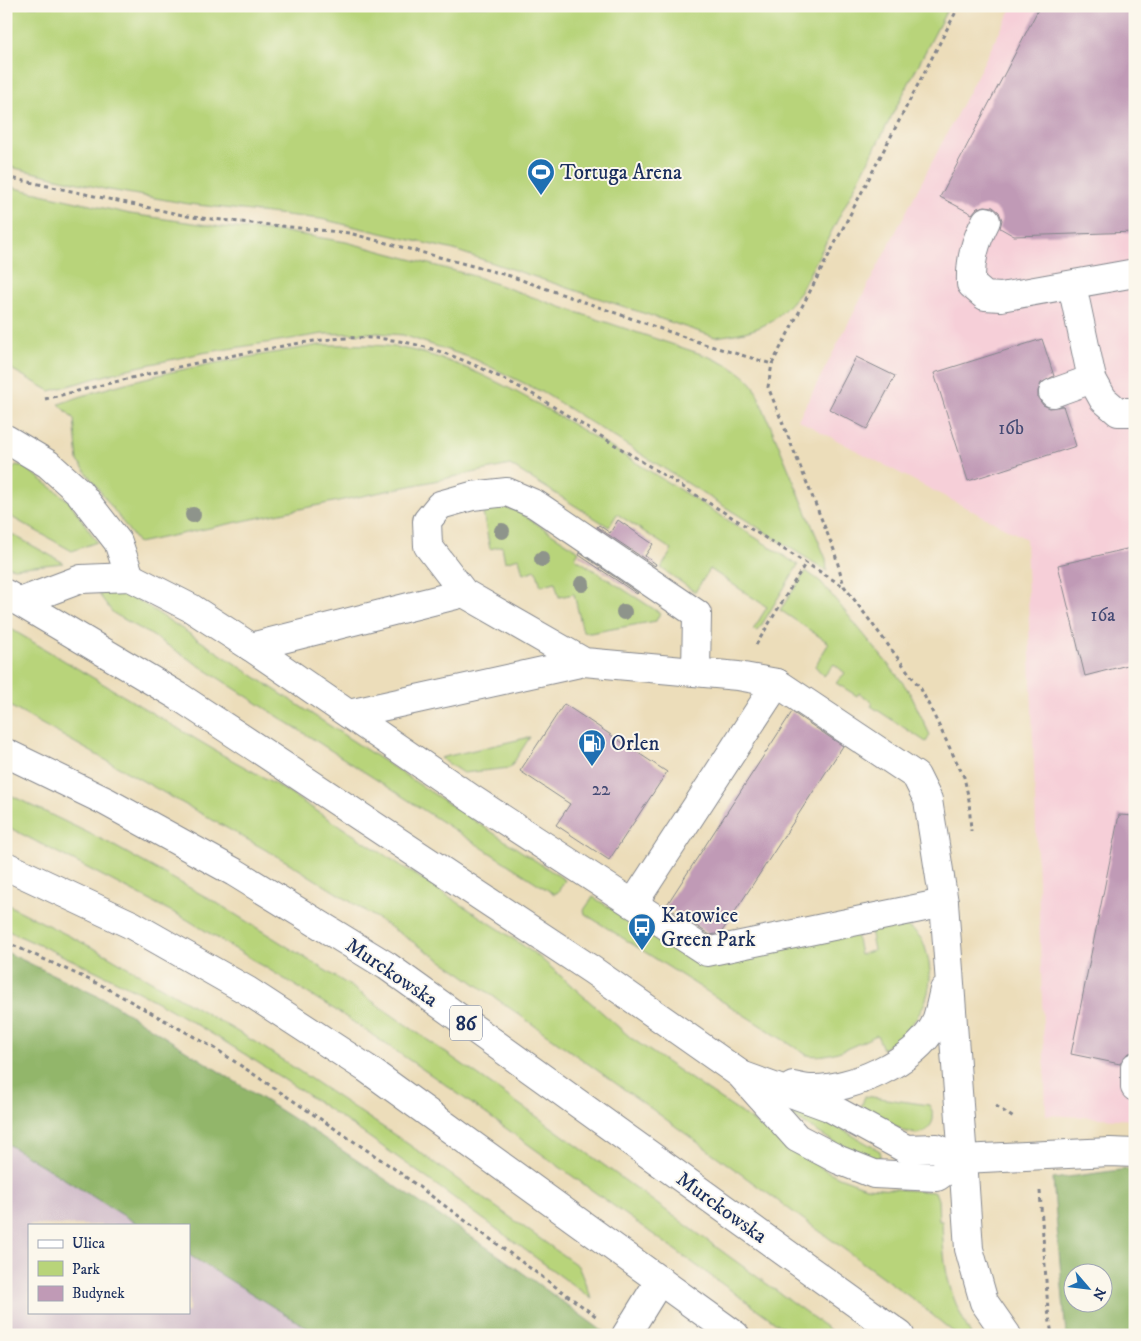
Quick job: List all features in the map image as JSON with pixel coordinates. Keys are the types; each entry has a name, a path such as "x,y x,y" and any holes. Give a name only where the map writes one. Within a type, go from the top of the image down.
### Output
{"main road":[{"path":"986,221 974,243 970,268 970,284 986,296 1001,297 1135,273"},
{"path":"1072,285 1092,379 1103,399 1118,412 1135,412"},
{"path":"1053,393 1092,379"},
{"path":"6,439 48,464 79,492 118,542 130,577"},
{"path":"584,662 464,593 428,546 427,521 440,505 472,496 508,492 535,504 697,614 696,672"},
{"path":"13,598 81,579 130,577 191,608 252,647 472,799 707,952 944,903"},
{"path":"252,647 464,593"},
{"path":"13,598 186,701 565,952 740,1074 797,1138 839,1160 874,1174 937,1177 963,1159"},
{"path":"349,714 584,662 738,676 777,683 916,776 928,800 944,903 969,1249 984,1302 1007,1335"},
{"path":"633,904 777,683"},
{"name":"Murckowska","path":"6,753 105,802 234,872 387,966 900,1335"},
{"path":"6,866 132,925 248,991 366,1068 735,1335"},
{"path":"740,1074 811,1089 848,1084 876,1073 918,1046 934,1026 949,972"},
{"path":"1135,1067 1135,1087"},
{"path":"740,1074 829,1107 906,1148 936,1148 963,1159 1110,1152 1135,1153"},
{"path":"626,1335 660,1280"}],"path":[{"path":"45,399 184,364 303,342 361,338 391,340 412,344 438,351 490,372 536,396 805,564 844,586 834,550 770,394 768,378 772,364 959,6"},
{"path":"6,177 192,217 349,233 510,276 716,348 772,364"},
{"path":"738,676 805,564"},
{"path":"6,942 103,986 216,1049 389,1165 598,1318"},
{"path":"1040,1188 1048,1310 1052,1335"}],"shaded area":[{"path":"1013,6 1135,6 1135,1120 1046,1115 1026,539 798,420"},
{"path":"6,1143 137,1224 28,1224 28,1314 190,1314 190,1256 319,1335 6,1335"}],"green space":[{"name":"Tortuga Arena","path":"6,6 949,6 800,292 781,313 764,325 743,332 715,337 454,250 321,219 189,204 104,189 6,166"},
{"path":"6,186 130,214 221,227 285,232 346,242 474,276 721,362 733,368 754,386 826,559 827,571 544,393 474,359 403,335 376,333 323,334 202,353 128,369 50,391 6,366"},
{"path":"320,345 388,346 411,350 459,365 482,375 527,398 592,436 798,565 758,631 753,630 767,607 710,569 695,592 661,568 672,550 617,514 609,527 510,465 138,543 78,461 74,419 59,404 123,384 188,368"},
{"path":"16,465 25,467 69,501 97,542 72,551 6,514 10,472"},
{"path":"499,506 517,511 579,551 575,558 660,613 656,621 590,633 583,632 574,594 559,597 555,582 541,586 536,570 523,574 519,558 505,562 502,546 490,549 483,513 489,507"},
{"path":"6,531 64,563 14,568 6,566"},
{"path":"806,571 821,582 910,693 930,735 926,742 871,706 873,703 859,693 857,696 836,683 845,673 834,664 824,676 815,666 829,643 780,610"},
{"path":"108,591 127,595 141,602 565,880 558,892 554,894 153,636 113,613 98,593"},
{"path":"6,626 221,754 272,782 499,929 538,956 631,1038 823,1169 866,1187 935,1192 938,1199 939,1221 942,1221 948,1280 971,1335 957,1335 914,1300 649,1107 459,972 289,863 6,704"},
{"path":"530,737 510,768 463,773 440,758"},
{"path":"6,793 107,842 217,903 352,987 546,1123 837,1335 793,1335 443,1083 337,1011 186,919 6,826"},
{"path":"593,897 699,965 708,965 856,933 860,955 874,950 870,930 883,926 902,925 918,935 925,947 930,978 924,1006 917,1018 907,1029 883,1049 877,1035 834,1053 816,1056 807,1055 585,914 584,910"},
{"path":"6,904 107,955 260,1045 411,1146 578,1266 592,1299 382,1146 219,1038 163,1005 124,985 6,930"},
{"path":"6,952 110,1002 322,1137 501,1257 608,1335 319,1335 190,1256 190,1224 137,1224 6,1143"},
{"path":"865,1096 929,1105 933,1113 932,1122 925,1132 916,1134 904,1131 861,1107"},
{"path":"776,1106 801,1106 880,1151 881,1156 878,1159 845,1149"},
{"path":"1135,1168 1135,1335 1066,1335 1064,1314 1114,1314 1114,1264 1064,1264 1064,1311 1053,1179"}],"building":[{"path":"1040,6 1135,6 1135,232 1014,236 1000,228 1002,220 999,212 993,207 977,208 972,214 940,197"},
{"path":"1042,339 1054,376 1041,383 1038,398 1043,405 1050,408 1063,406 1076,446 968,481 934,373"},
{"path":"856,357 895,376 867,429 829,409"},
{"path":"618,520 653,544 645,556 656,564 655,566 597,527 599,525 610,533"},
{"path":"1135,547 1135,663 1085,676 1058,565"},
{"path":"580,553 638,593 579,555"},
{"path":"564,704 667,772 609,860 556,825 570,804 520,771"},
{"path":"792,712 843,746 721,933 710,935 666,906"},
{"path":"1119,815 1135,816 1135,1051 1127,1054 1120,1064 1071,1054"}],"place":[{"name":"Tortuga Arena","path":"541,196"},
{"name":"Orlen","path":"592,767"},
{"name":"Katowice Green Park","path":"642,951"}]}
